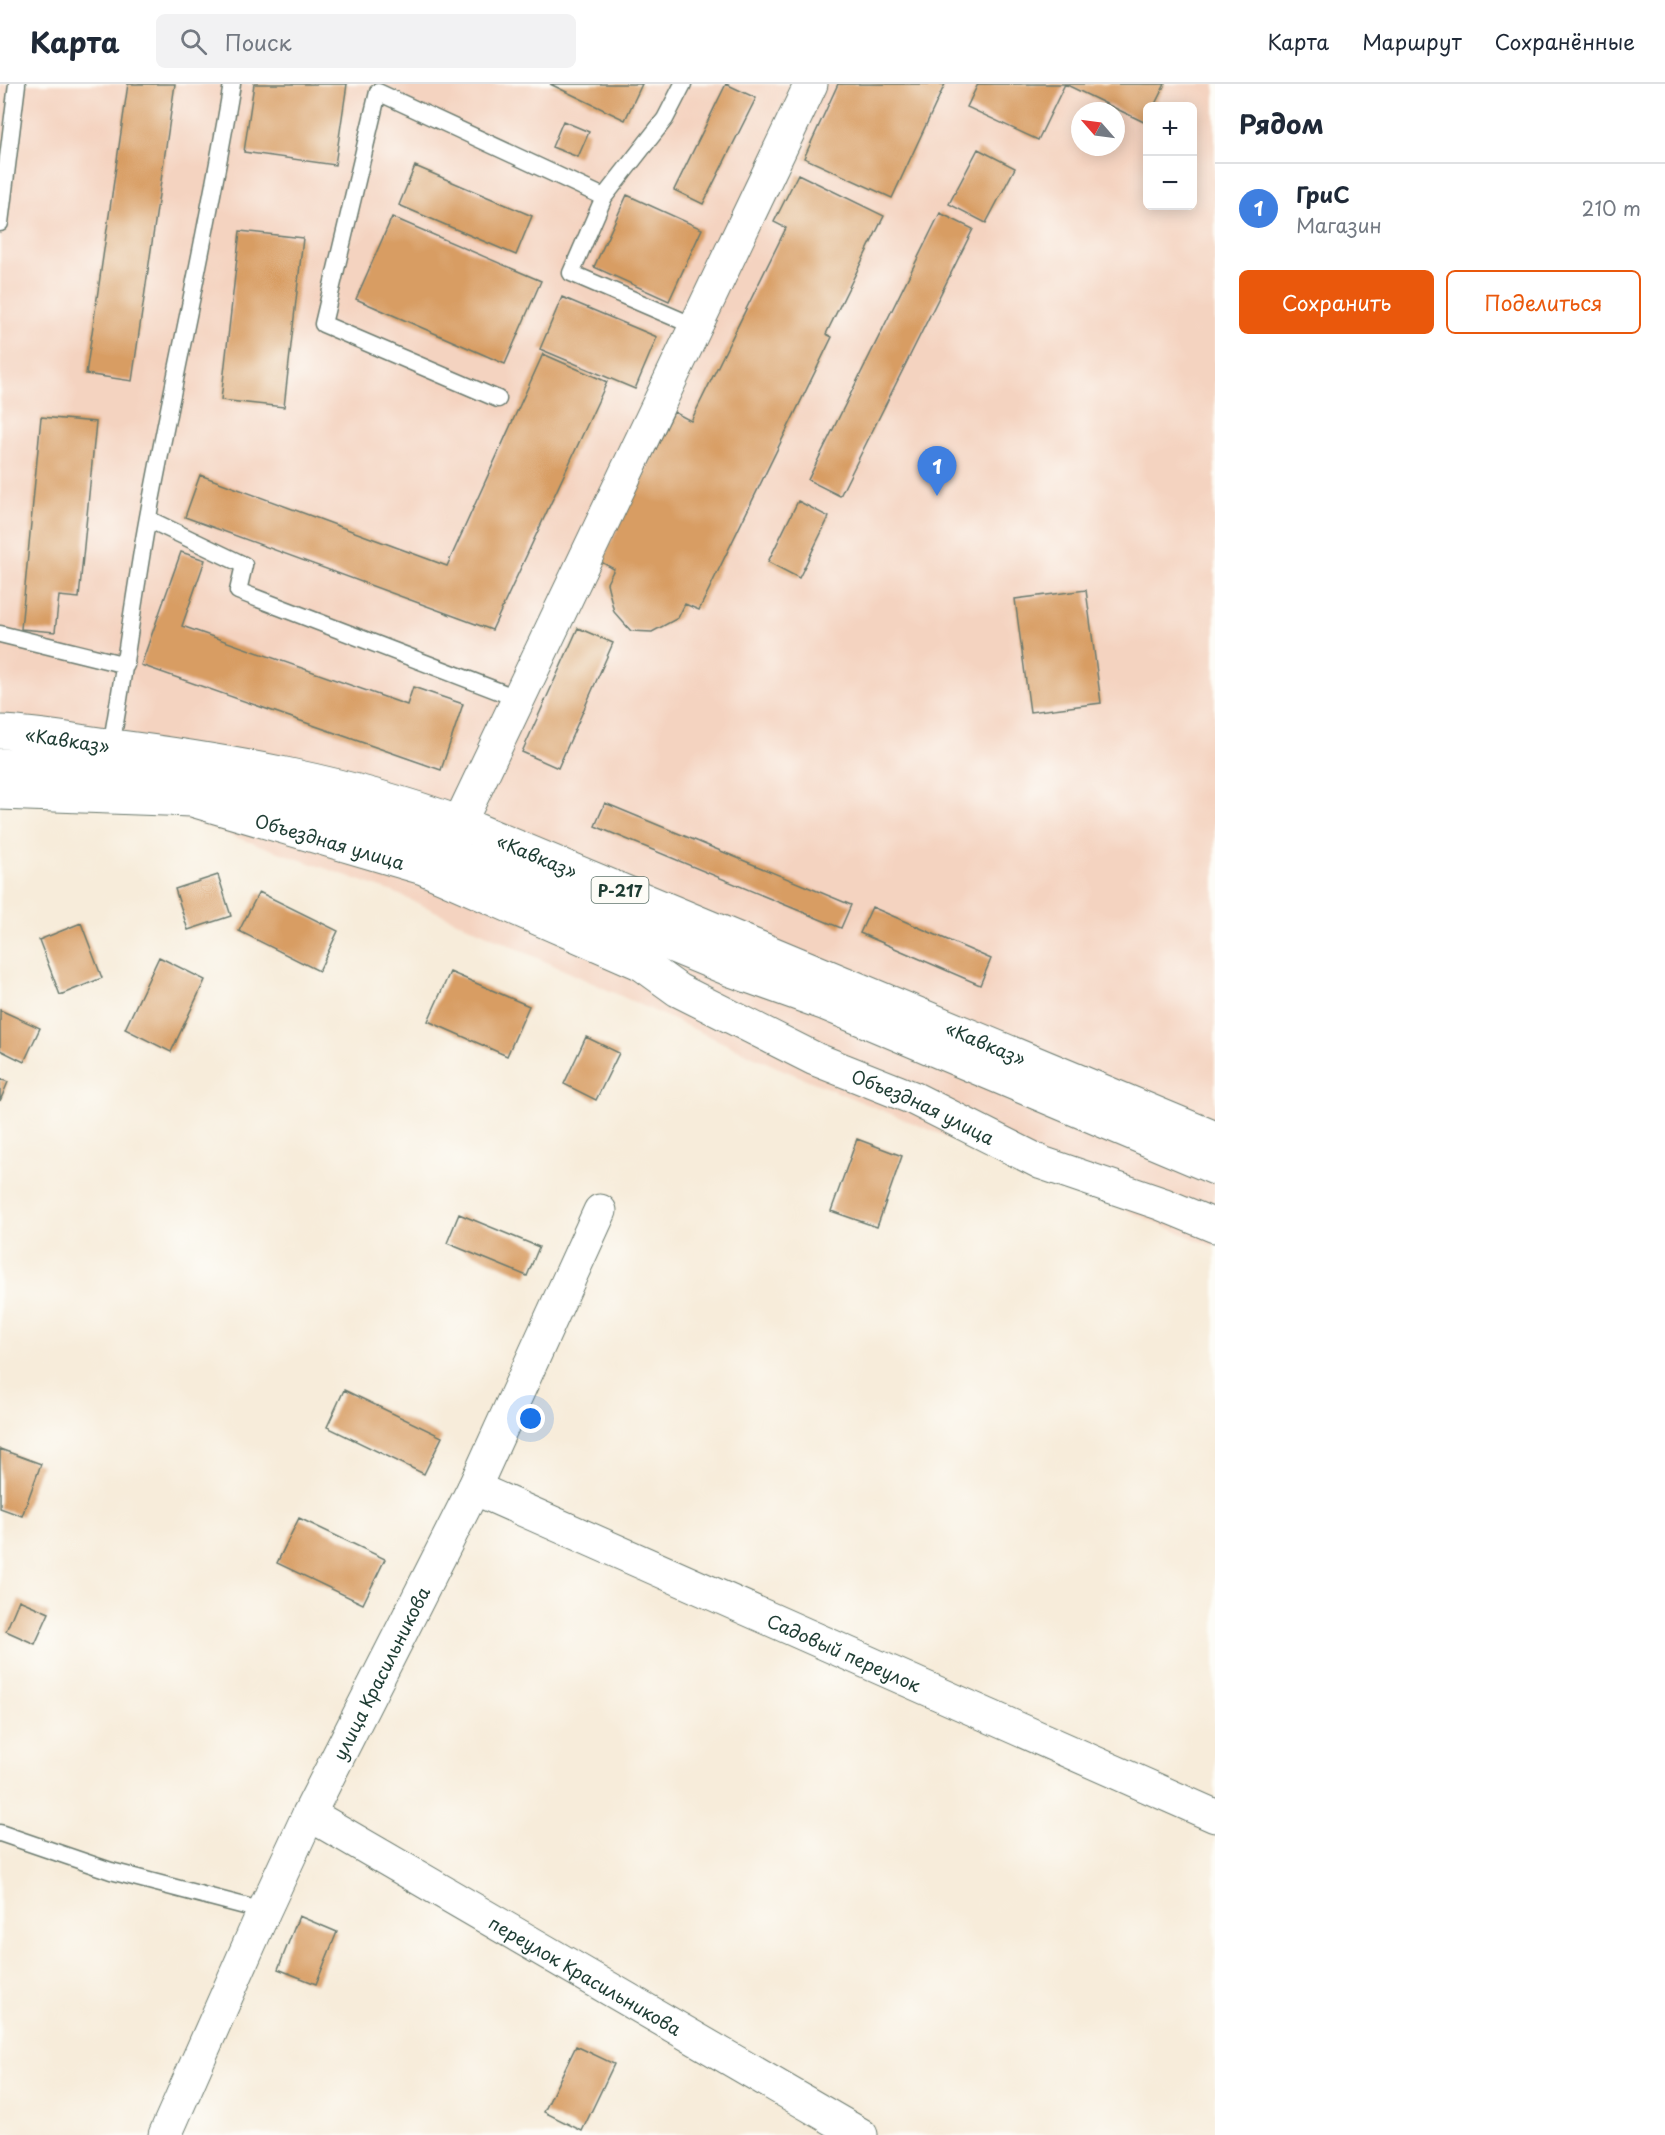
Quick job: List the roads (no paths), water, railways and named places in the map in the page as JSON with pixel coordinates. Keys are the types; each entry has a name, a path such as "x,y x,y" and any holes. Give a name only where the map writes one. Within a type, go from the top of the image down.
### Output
{"street":[{"path":"446,853 694,326 811,84"},
{"name":"«Кавказ»","path":"0,732 166,753 313,779 412,806 460,823 1215,1138"},
{"name":"«Кавказ»","path":"0,765 23,765 210,788 279,799 402,834 730,970 826,1004 1215,1168"},
{"name":"Объездная улица","path":"0,793 192,800 423,868 642,964 678,990 815,1059 913,1098 1042,1162 1162,1204 1215,1226"},
{"path":"639,931 642,964"},
{"name":"улица Красильникова","path":"165,2135 309,1814 474,1488 600,1211"},
{"name":"Садовый переулок","path":"474,1488 1215,1816"},
{"name":"переулок Красильникова","path":"309,1814 861,2135"}],"lane":[{"path":"0,223 17,84"},
{"path":"111,746 148,519 232,84"},
{"path":"683,84 665,119 604,197 571,273 694,326"},
{"path":"498,399 323,324 378,92 604,197"},
{"path":"148,519 244,565 238,591 519,699"},
{"path":"0,634 126,665"},
{"path":"0,1833 111,1872 264,1911"}],"place":[{"name":"ГриС","path":"937,496"}]}
